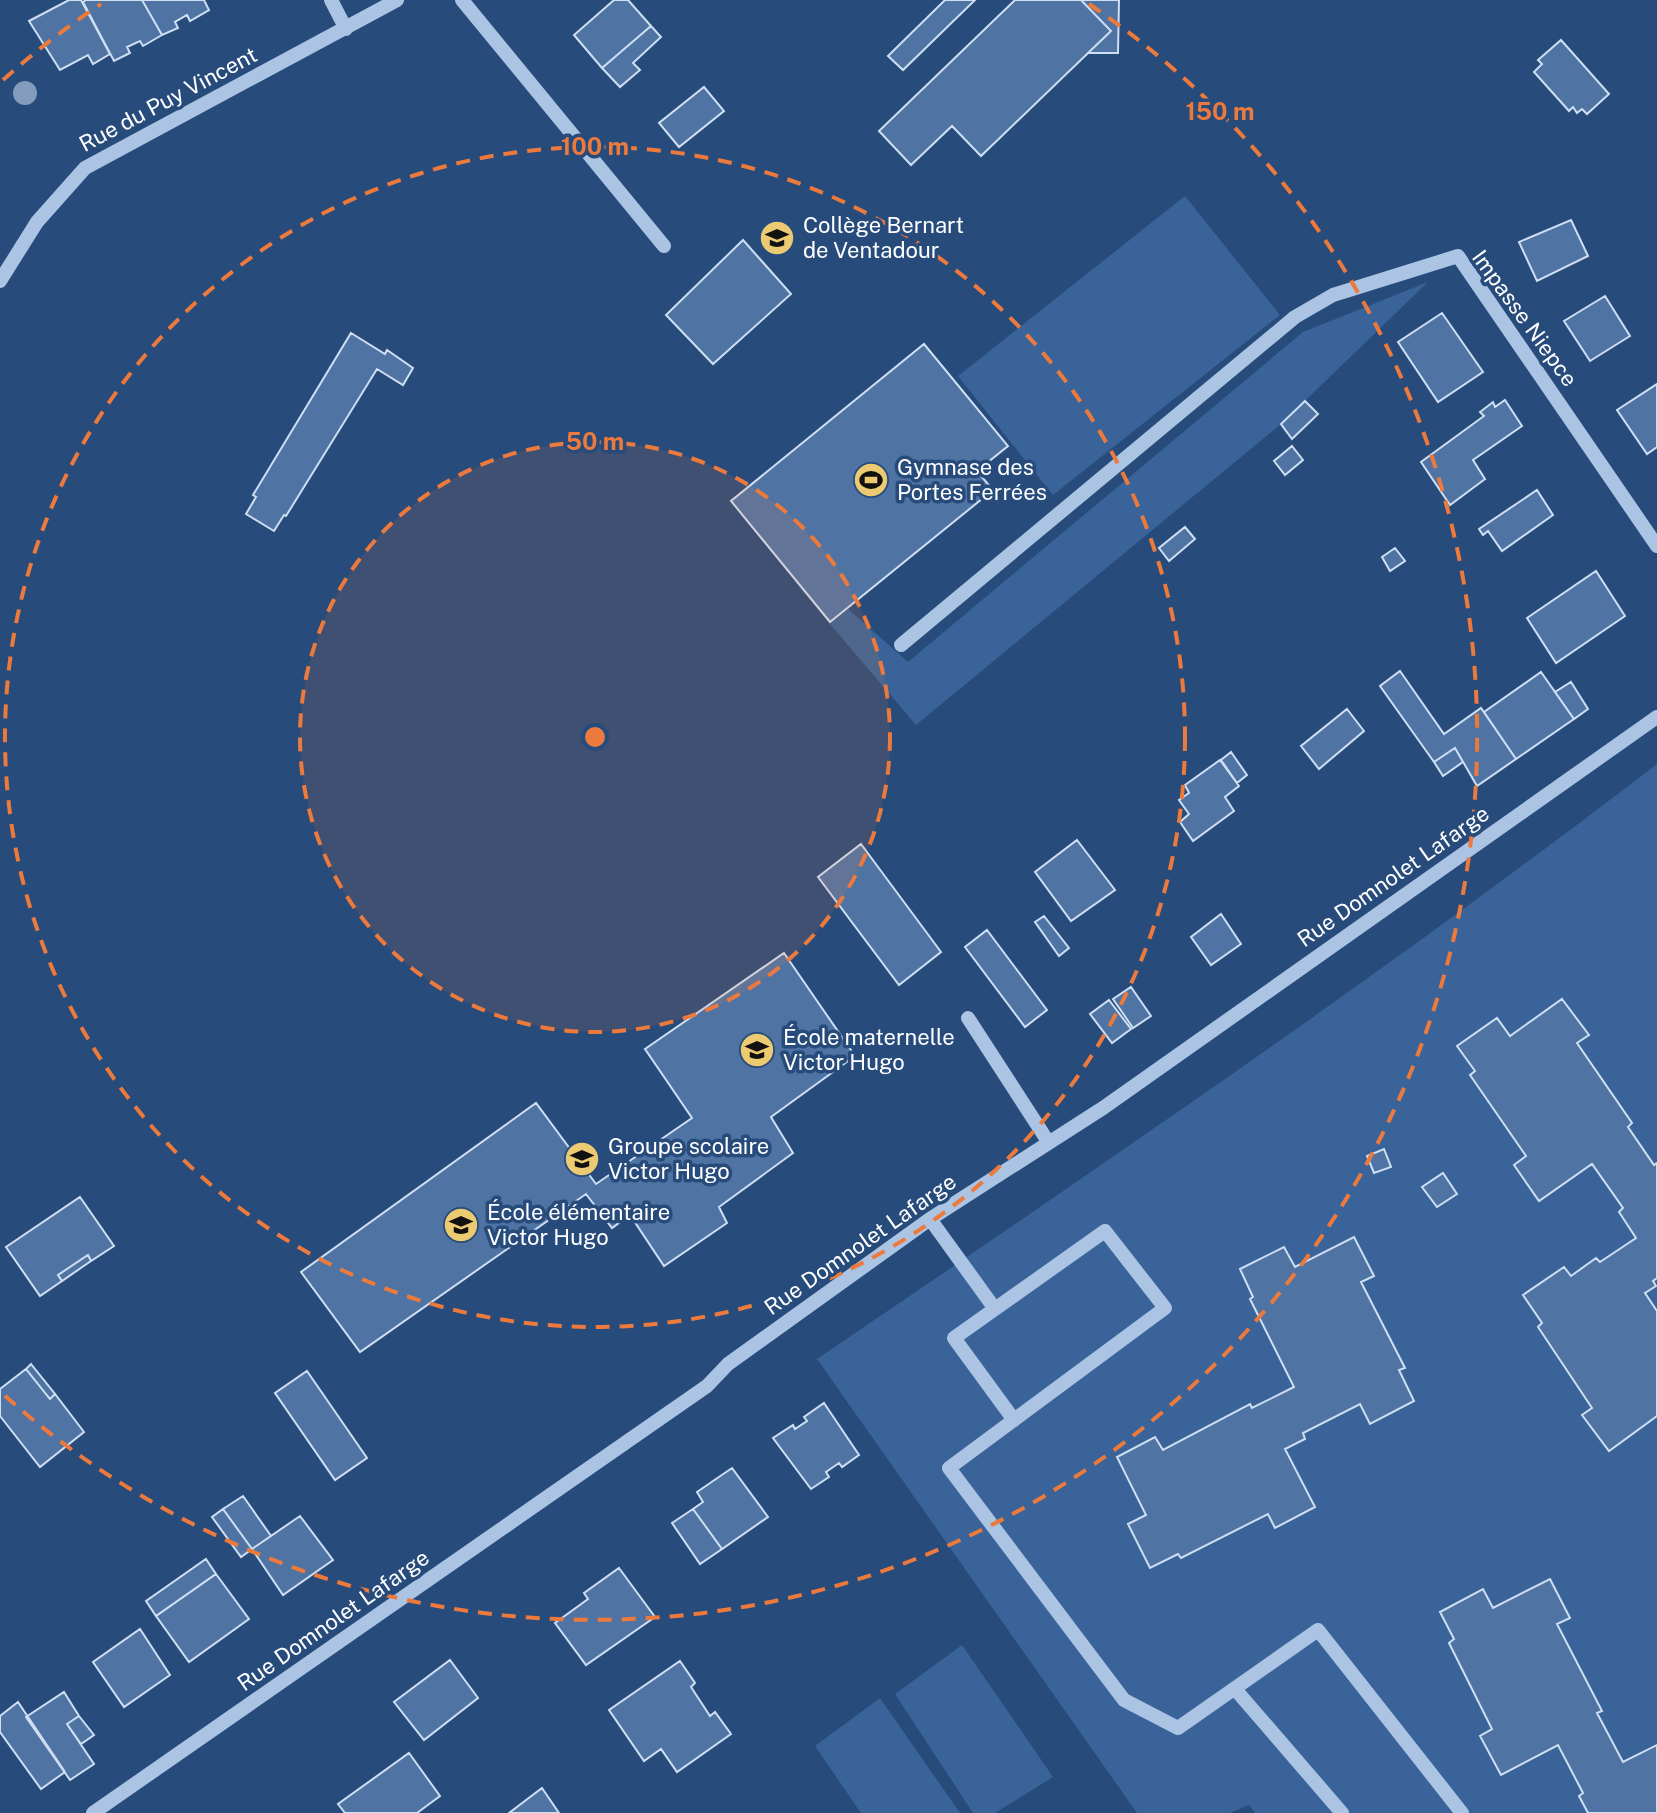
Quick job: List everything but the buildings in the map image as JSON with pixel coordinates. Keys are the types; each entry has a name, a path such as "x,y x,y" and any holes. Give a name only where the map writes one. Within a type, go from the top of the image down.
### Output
{"street":[{"path":"331,0 346,29"},
{"name":"Rue du Puy Vincent","path":"0,281 37,222 85,168 397,0"},
{"path":"462,0 664,246"},
{"name":"Impasse Niepce","path":"901,645 1295,317 1333,295 1458,256 1657,546"},
{"name":"Rue Domnolet Lafarge","path":"93,1813 707,1386 728,1364 930,1219 1103,1108 1657,717"},
{"path":"968,1018 1049,1143"},
{"path":"930,1219 995,1309"},
{"path":"1014,1420 954,1338 1105,1231 1165,1308 1014,1420 949,1468 1124,1700 1178,1728 1318,1630 1462,1813"},
{"path":"1235,1689 1342,1813"}],"shaded area":[{"path":"1185,196 1280,315 1053,495 958,376"},
{"path":"1428,282 1281,424 916,725 830,624 848,609 908,662 1303,332"},
{"path":"1657,764 1657,1813 1255,1813 1249,1805 1230,1813 1137,1813 817,1359 1347,993"},
{"path":"962,1645 1053,1777 995,1813 973,1813 895,1694"},
{"path":"880,1698 960,1813 861,1813 815,1746"}],"place":[{"name":"Collège Bernart de Ventadour","path":"777,238"},
{"name":"Gymnase des Portes Ferrées","path":"871,480"},
{"name":"École maternelle Victor Hugo","path":"757,1050"},
{"name":"Groupe scolaire Victor Hugo","path":"582,1159"},
{"name":"École élémentaire Victor Hugo","path":"461,1225"}]}
